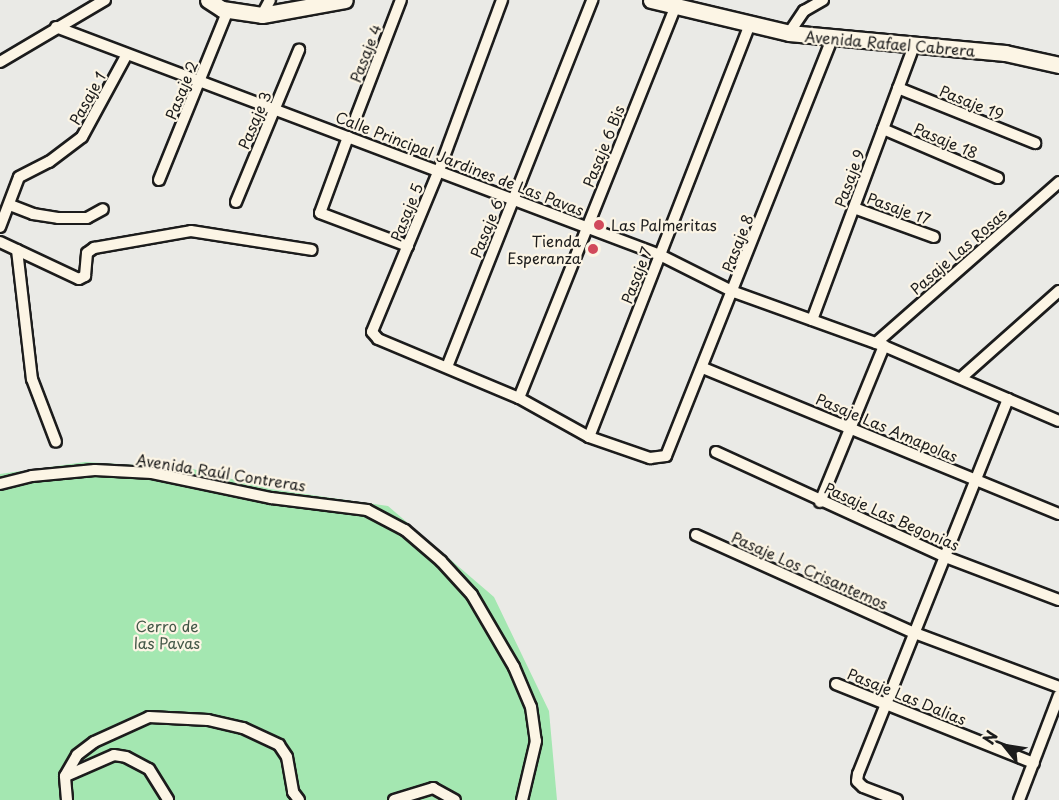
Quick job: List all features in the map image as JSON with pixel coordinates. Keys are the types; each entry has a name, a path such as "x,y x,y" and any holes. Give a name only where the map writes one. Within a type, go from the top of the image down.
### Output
{"street":[{"path":"0,62 105,0"},
{"path":"208,0 228,10 262,15 345,0"},
{"path":"262,15 270,0"},
{"name":"Pasaje 4","path":"356,117 402,0"},
{"name":"Pasaje 5","path":"447,367 378,339 372,332 439,171 502,0"},
{"name":"Pasaje 6","path":"447,367 592,0"},
{"name":"Avenida Rafael Cabrera","path":"651,0 789,33 832,39 1005,53 1059,65"},
{"path":"789,33 804,10 823,0"},
{"name":"Pasaje 6 Bis","path":"519,399 676,6"},
{"name":"Pasaje 2","path":"159,180 228,10"},
{"name":"Pasaje 7","path":"589,437 750,24"},
{"name":"Calle Principal Jardines de Las Pavas","path":"56,27 660,255 734,292 880,345 1059,421"},
{"name":"Pasaje 8","path":"589,437 650,458 666,456 734,292 832,39"},
{"name":"Pasaje 9","path":"812,320 914,46"},
{"name":"Pasaje 3","path":"236,202 299,50"},
{"name":"Pasaje 1","path":"0,226 19,177 49,162 82,137 127,54"},
{"name":"Pasaje 19","path":"898,88 1035,143"},
{"name":"Pasaje 18","path":"883,129 998,178"},
{"path":"348,136 321,213 408,246"},
{"name":"Pasaje Las Rosas","path":"880,345 1059,182"},
{"path":"10,205 33,214 58,218 87,218 103,209"},
{"name":"Pasaje 17","path":"854,208 934,237"},
{"path":"0,242 79,279 85,276 87,253 94,248 191,231 312,250"},
{"path":"17,250 32,379 56,442"},
{"path":"960,378 1059,291"},
{"path":"820,502 851,427 880,345"},
{"path":"447,367 519,399 589,437"},
{"name":"Pasaje Las Amapolas","path":"703,368 1059,514"},
{"path":"897,800 857,781 912,632 1008,399"},
{"name":"Pasaje Las Begonias","path":"716,452 820,502 943,556 1059,600"},
{"name":"Avenida Raúl Contreras","path":"0,484 32,476 95,470 152,473 271,498 368,510 405,530 441,561 472,595 523,687 531,707 536,741 522,800"},
{"name":"Pasaje Los Crisantemos","path":"696,535 912,632 1059,687"},
{"name":"Pasaje Las Dalias","path":"836,684 886,706 1034,763"},
{"path":"1019,800 1059,695"},
{"path":"67,800 65,776 77,755 94,742 149,717 208,720 243,728 279,745 287,757 293,792 299,800"},
{"path":"65,776 114,755 126,757 149,769 168,800"},
{"path":"394,800 433,788 455,800"}],"green space":[{"name":"Cerro de las Pavas","path":"85,462 189,468 270,489 388,506 494,597 549,711 557,800 0,800 0,474"}],"place":[{"name":"Las Palmeritas","path":"599,225"},
{"name":"Tienda Esperanza","path":"593,249"}]}
